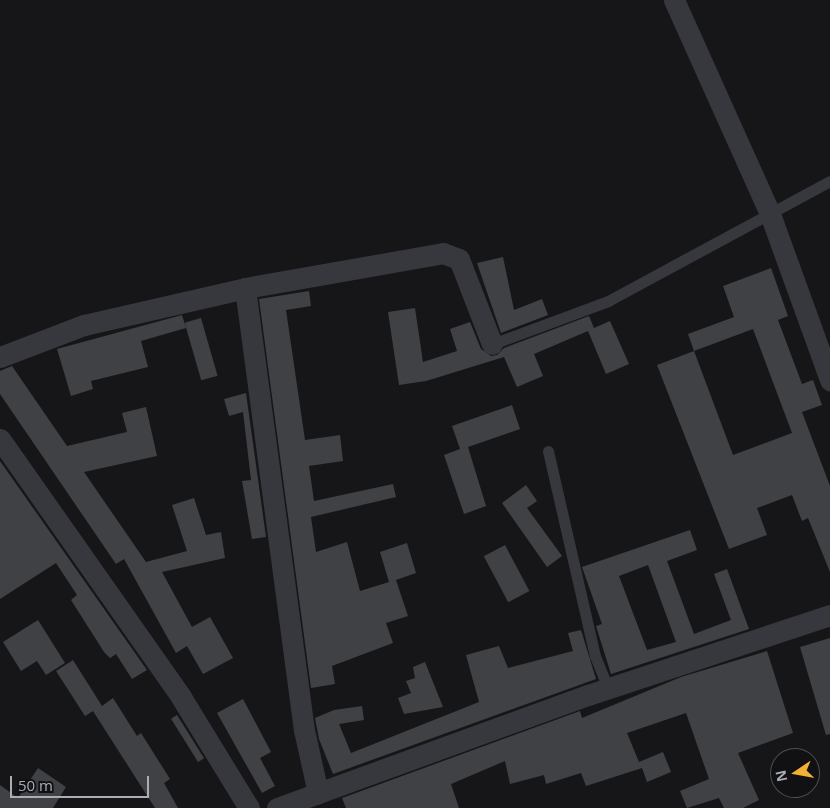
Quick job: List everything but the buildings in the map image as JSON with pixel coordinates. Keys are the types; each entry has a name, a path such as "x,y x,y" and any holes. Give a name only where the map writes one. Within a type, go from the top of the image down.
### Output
{"street":[{"path":"674,0 770,214 830,380"},
{"path":"0,357 84,325 245,288 443,253 459,259 492,344"},
{"path":"245,288 304,730 318,793"},
{"path":"0,439 181,697 249,808"},
{"path":"277,808 608,688 830,615"}],"lane":[{"path":"492,344 608,301 830,181"},
{"path":"548,452 595,656 608,688"}]}
